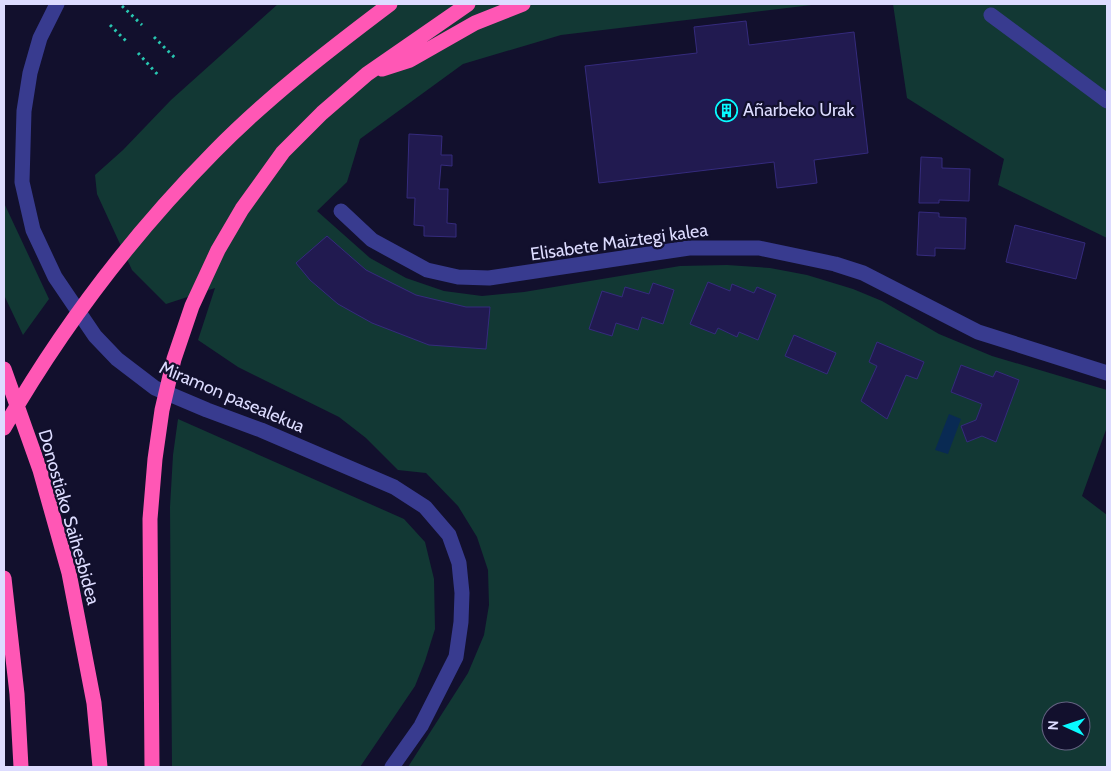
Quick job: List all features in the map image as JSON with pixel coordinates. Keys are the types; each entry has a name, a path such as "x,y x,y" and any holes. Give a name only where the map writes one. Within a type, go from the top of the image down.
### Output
{"highway":[{"path":"4,428 58,340 140,232 214,152 262,107 312,64 390,4"},
{"path":"152,767 150,528 155,459 162,410 174,359 192,306 218,250 242,209 283,152 322,113 367,74 468,4"},
{"path":"367,74 410,60 475,23 523,4"},
{"name":"Donostiako Saihesbidea","path":"4,369 40,470 69,573 94,703 100,767"},
{"path":"4,578 17,694 21,767"}],"street":[{"name":"Miramon pasealekua","path":"57,4 40,38 30,73 24,111 22,182 33,230 55,277 95,336 118,359 155,388 270,434 394,487 425,508 449,535 459,563 462,593 461,622 456,658 421,726 392,767"},
{"path":"991,15 1107,101"},
{"name":"Elisabete Maiztegi kalea","path":"341,211 372,240 426,270 458,277 499,277 689,248 759,248 835,264 863,273 978,332 1107,373"}],"path":[{"path":"122,6 132,18 142,25"},
{"path":"110,25 126,41"},
{"path":"118,33 121,29"},
{"path":"154,37 163,49 175,58"},
{"path":"138,53 158,75"}],"green space":[{"path":"278,4 820,4 561,35 463,64 360,139 347,182 317,211 370,258 406,278 444,291 482,296 524,292 680,266 727,265 770,268 807,275 853,289 882,301 939,334 992,356 1107,390 1107,427 1082,496 1107,515 1107,767 408,767 468,673 484,635 489,605 488,570 477,537 458,506 426,473 398,470 366,438 339,417 238,367 198,340 215,288 166,304 132,270 97,194 95,175 123,150 171,100"},
{"path":"893,4 1107,4 1107,238 998,185 1004,159 907,98"},
{"path":"4,203 49,299 23,335 4,295"},
{"path":"178,419 404,519 425,542 434,579 435,629 415,686 360,767 172,767 170,507 173,455"}],"water":[{"path":"949,414 961,419 948,454 935,450"}],"building":[{"name":"Añarbeko Urak","path":"746,21 749,45 854,32 868,153 814,160 817,183 777,188 774,162 599,183 585,66 697,53 694,27"},
{"path":"409,134 442,136 441,155 452,155 452,166 441,165 439,189 448,189 447,223 456,224 456,237 424,236 424,226 414,225 415,198 407,198"},
{"path":"921,157 942,158 942,168 970,169 969,201 939,200 939,203 919,203"},
{"path":"919,212 939,213 939,217 966,218 965,249 935,248 935,256 917,255"},
{"path":"1015,225 1085,243 1076,279 1006,262"},
{"path":"327,236 366,270 416,295 466,307 490,307 486,349 429,345 372,323 338,304 310,280 296,263"},
{"path":"708,282 730,291 732,284 754,293 757,287 776,295 758,340 739,332 737,337 718,328 715,334 690,324"},
{"path":"653,283 674,290 663,324 642,317 638,330 616,323 612,336 589,329 602,291 622,297 625,287 649,294"},
{"path":"794,335 836,353 827,374 785,356"},
{"path":"877,342 924,362 917,379 906,375 887,419 861,401 877,366 869,362"},
{"path":"961,365 993,377 996,371 1019,380 996,442 982,436 967,442 961,426 976,420 982,404 951,392"}],"place":[{"name":"Añarbeko Urak","path":"727,110"}]}
